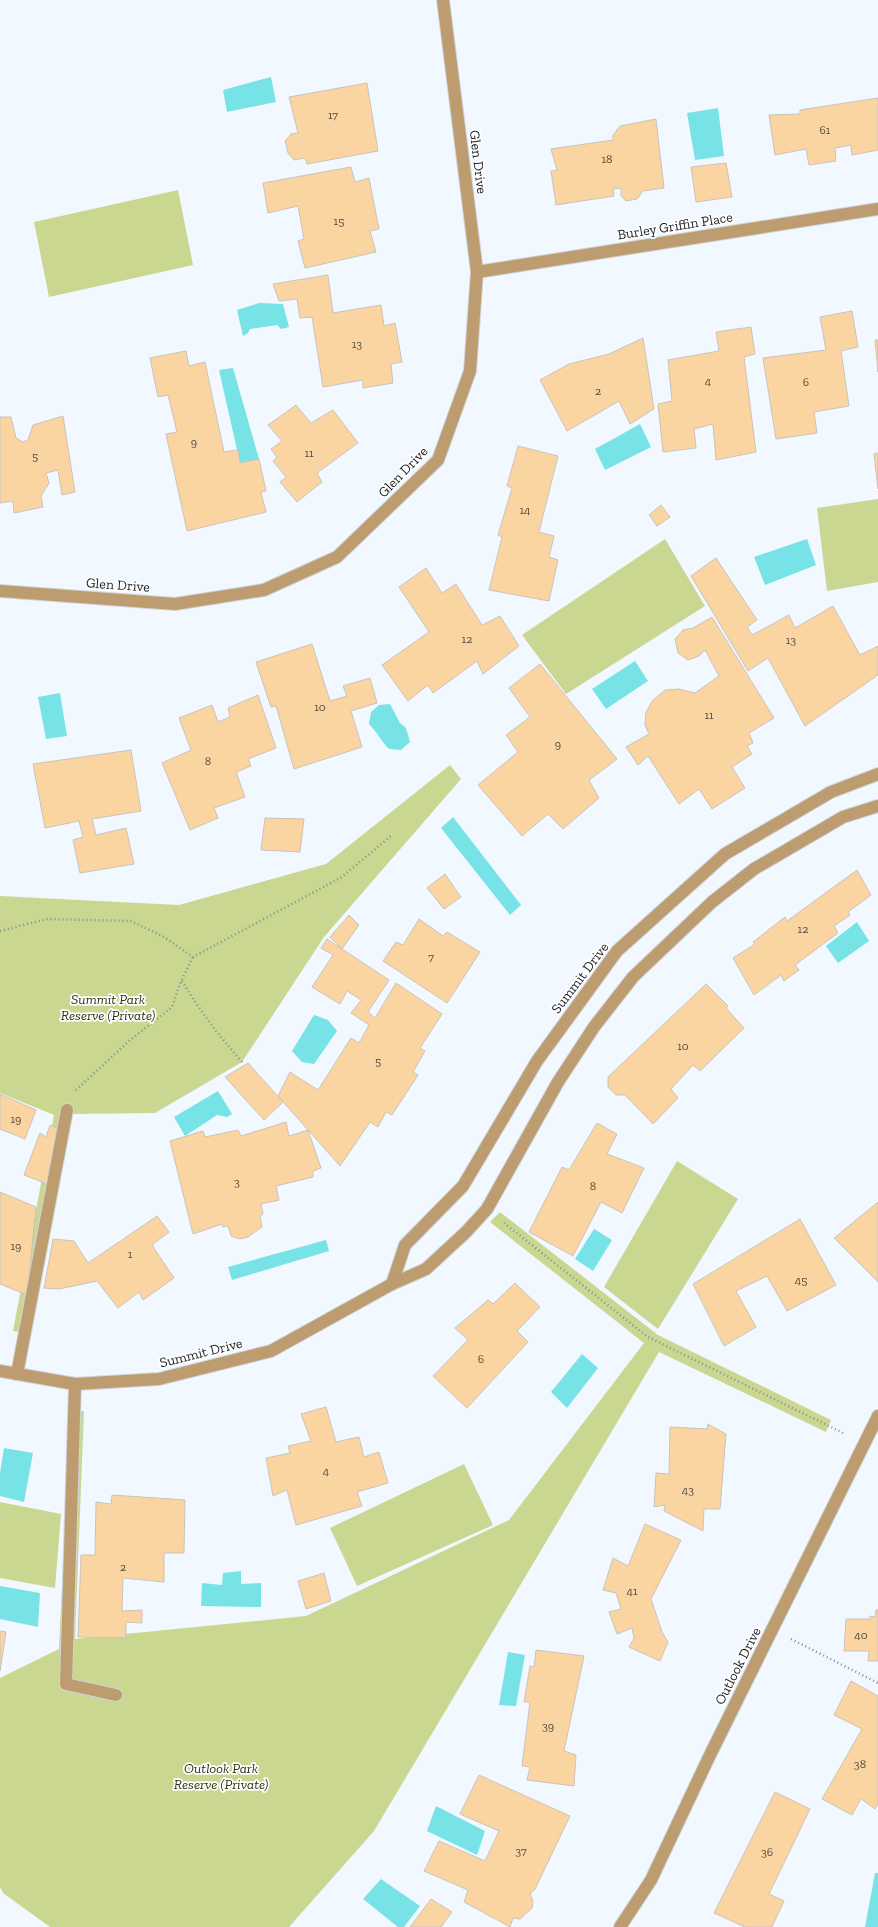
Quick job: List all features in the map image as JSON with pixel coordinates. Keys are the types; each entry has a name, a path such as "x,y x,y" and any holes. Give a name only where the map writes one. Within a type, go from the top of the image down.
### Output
{"street":[{"name":"Glen Drive","path":"0,591 175,604 264,590 337,557 438,460 470,371 477,272 443,0"},
{"name":"Burley Griffin Place","path":"477,272 878,210"},
{"name":"Summit Drive","path":"392,1284 405,1245 463,1186 537,1061 617,951 724,854 831,792 878,774"},
{"name":"Summit Drive","path":"0,1371 75,1384 159,1379 271,1351 392,1284 426,1269 466,1232 486,1209 558,1082 594,1027 633,977 712,902 754,869 843,817 878,806"},
{"path":"17,1374 67,1110"},
{"path":"75,1384 66,1684 116,1695"},
{"name":"Outlook Drive","path":"620,1927 651,1880 709,1757 878,1416"}],"path":[{"path":"67,1110 71,1096 88,1078 148,1025 172,1007 181,981 193,957 342,877 392,835"},
{"path":"0,931 47,919 131,921 164,937 193,957"},
{"path":"181,981 198,1008 220,1038 242,1062"},
{"path":"486,1209 648,1337 864,1443"},
{"path":"773,1630 878,1683"}],"green space":[{"path":"178,190 193,265 49,297 34,222"},
{"path":"878,499 878,582 827,591 817,508"},
{"path":"665,539 705,606 566,694 522,635"},
{"name":"Summit Park Reserve (Private)","path":"450,765 461,779 324,937 242,1062 155,1113 71,1114 30,1334 13,1331 54,1115 0,1093 0,896 179,905 326,864"},
{"path":"677,1161 738,1199 658,1329 604,1287"},
{"name":"Outlook Park Reserve (Private)","path":"500,1212 658,1335 831,1420 826,1432 659,1352 374,1831 289,1927 50,1927 3,1893 0,1887 0,1678 59,1649 70,1411 84,1411 75,1639 306,1616 509,1520 644,1343 490,1222"},
{"path":"464,1464 493,1525 357,1586 330,1528"},
{"path":"0,1502 61,1514 55,1588 0,1578"}],"water":[{"path":"271,77 276,102 227,112 223,90"},
{"path":"718,108 724,156 695,160 687,113"},
{"path":"259,303 283,304 289,327 281,329 277,325 250,329 248,333 243,336 237,310"},
{"path":"233,368 259,459 240,463 219,370"},
{"path":"640,424 651,447 605,470 595,449"},
{"path":"807,539 816,565 765,585 754,557"},
{"path":"635,661 648,681 606,709 592,689"},
{"path":"60,693 67,736 46,739 38,697"},
{"path":"390,704 400,723 406,728 410,742 401,750 389,749 369,724 371,712 379,705"},
{"path":"453,817 521,905 510,915 441,828"},
{"path":"857,922 869,941 838,963 826,946"},
{"path":"314,1015 328,1020 337,1031 314,1064 302,1062 292,1051"},
{"path":"218,1091 232,1114 227,1117 217,1115 185,1136 174,1117"},
{"path":"594,1229 612,1240 593,1271 575,1259"},
{"path":"326,1240 329,1251 232,1280 228,1267"},
{"path":"582,1354 598,1368 567,1408 551,1392"},
{"path":"4,1448 33,1453 24,1502 0,1496 0,1473"},
{"path":"241,1571 241,1584 261,1583 261,1607 201,1606 202,1583 222,1585 223,1573"},
{"path":"0,1586 40,1593 38,1627 0,1619"},
{"path":"508,1652 525,1655 516,1706 499,1705"},
{"path":"436,1806 485,1831 477,1855 427,1831"},
{"path":"875,1873 878,1873 878,1927 865,1927"},
{"path":"381,1879 420,1906 404,1927 398,1927 363,1899"}],"building":[{"path":"367,83 378,151 307,164 305,158 294,160 288,153 285,141 291,134 298,133 289,97"},
{"path":"878,98 878,150 852,155 851,145 835,148 836,161 809,165 806,149 775,155 769,115 800,114 800,110"},
{"path":"656,119 664,188 643,191 637,199 626,201 621,196 621,188 613,189 614,196 556,205 551,171 557,170 551,149 613,140 613,135 620,126"},
{"path":"726,163 732,197 696,202 691,167"},
{"path":"351,167 355,182 369,178 379,229 370,231 376,252 305,268 298,241 304,239 298,206 268,213 263,183"},
{"path":"328,275 333,313 381,305 384,326 395,323 402,362 391,364 393,383 363,388 363,380 323,387 312,317 300,318 297,299 279,301 273,284"},
{"path":"852,311 858,347 841,351 849,406 814,412 817,433 776,439 763,358 826,350 820,317"},
{"path":"751,327 755,354 744,357 756,452 716,460 713,424 694,429 696,448 663,452 658,404 672,401 668,360 719,351 716,332"},
{"path":"643,338 654,409 630,424 619,401 567,431 540,380 569,364 609,354"},
{"path":"875,340 878,340 878,372"},
{"path":"186,351 189,366 205,362 224,452 238,450 240,463 259,459 266,491 261,492 266,512 187,531 166,434 177,432 168,395 158,397 150,358"},
{"path":"296,405 311,423 333,410 358,443 317,473 322,482 297,502 280,482 286,477 273,461 277,457 271,449 282,441 268,425"},
{"path":"63,416 75,492 62,495 58,470 46,473 49,483 41,496 43,507 14,513 13,501 0,503 0,417 11,417 16,438 23,442 28,440 33,425"},
{"path":"518,446 558,456 539,532 554,536 549,557 558,560 549,601 489,590 502,537 498,535 512,488 507,486"},
{"path":"878,453 878,489 874,454"},
{"path":"661,505 670,517 657,526 649,515"},
{"path":"716,558 757,620 747,627 752,635 789,615 795,628 833,606 860,655 878,646 878,675 805,726 768,658 748,671 691,576"},
{"path":"426,568 442,593 456,584 482,625 500,616 519,646 483,674 477,661 433,693 428,685 408,701 382,665 429,632 399,587"},
{"path":"712,617 774,718 749,733 753,743 747,746 752,754 732,767 745,788 712,809 699,789 679,804 648,756 638,765 626,747 649,734 645,725 646,712 653,700 665,690 679,689 695,693 719,676 705,650 699,656 688,660 678,653 675,639 683,630 693,628"},
{"path":"312,644 330,701 347,696 343,686 370,678 377,703 351,711 362,747 294,769 276,706 271,707 256,662"},
{"path":"540,664 617,759 589,780 599,798 563,829 548,814 522,836 478,785 518,752 506,735 530,717 509,688"},
{"path":"258,695 276,748 248,759 251,766 236,772 245,797 214,808 218,818 190,830 162,763 191,750 179,718 212,705 218,722 230,717 228,708"},
{"path":"131,750 141,811 92,819 96,835 126,828 134,864 80,873 73,840 83,837 79,821 45,828 33,764"},
{"path":"265,818 304,819 300,852 261,850"},
{"path":"857,870 871,895 848,912 850,915 834,926 838,933 795,965 799,970 784,981 781,975 754,995 733,958 755,944 753,942 785,917 787,921"},
{"path":"445,874 461,897 444,909 427,888"},
{"path":"349,915 359,925 342,949 330,937"},
{"path":"419,919 443,936 447,932 480,952 447,1003 383,961 396,942 403,945"},
{"path":"327,939 389,980 368,1012 375,1018 396,983 442,1014 420,1048 425,1051 413,1072 418,1075 392,1115 386,1112 378,1127 370,1122 340,1166 278,1096 290,1072 318,1090 351,1038 359,1043 369,1025 351,1013 361,1000 347,991 340,1004 312,987 333,955 321,948"},
{"path":"706,984 728,1006 726,1008 744,1028 700,1071 693,1065 671,1089 678,1098 653,1124 625,1095 616,1095 608,1087 608,1077"},
{"path":"248,1063 283,1102 264,1120 225,1077"},
{"path":"0,1094 36,1110 25,1139 0,1129"},
{"path":"286,1122 289,1136 308,1130 321,1168 313,1171 313,1177 276,1186 279,1200 261,1204 263,1214 260,1216 262,1227 248,1237 240,1239 231,1236 228,1226 223,1227 222,1224 193,1234 170,1141 203,1131 205,1137 238,1130 241,1136"},
{"path":"597,1123 617,1134 607,1154 644,1168 622,1213 601,1202 573,1256 529,1232 562,1167 569,1170"},
{"path":"50,1125 57,1128 47,1184 24,1175 40,1133 46,1137"},
{"path":"0,1192 36,1207 27,1295 0,1284"},
{"path":"878,1202 878,1282 834,1238"},
{"path":"157,1216 169,1232 152,1245 174,1278 143,1300 139,1292 118,1308 97,1281 59,1289 44,1288 53,1239 74,1241 88,1263"},
{"path":"800,1219 836,1285 787,1311 767,1276 736,1291 756,1327 724,1346 693,1284"},
{"path":"515,1283 540,1307 517,1331 528,1342 467,1408 433,1376 468,1340 455,1328 488,1300 493,1304"},
{"path":"326,1407 336,1442 359,1437 364,1457 379,1452 388,1483 357,1492 362,1506 296,1525 287,1490 273,1496 266,1458 290,1453 288,1446 311,1441 301,1414"},
{"path":"708,1424 726,1434 720,1509 704,1509 703,1531 664,1511 665,1505 654,1507 656,1473 669,1474 670,1427 707,1429"},
{"path":"112,1495 185,1500 184,1553 164,1553 164,1582 123,1578 122,1611 142,1610 142,1623 126,1622 126,1638 78,1637 81,1555 95,1555 96,1502 111,1504"},
{"path":"645,1524 681,1540 651,1599 662,1632 668,1642 660,1661 629,1647 634,1638 632,1628 617,1634 609,1612 621,1609 616,1593 603,1590 613,1558 628,1566"},
{"path":"324,1573 331,1601 306,1609 298,1581"},
{"path":"876,1610 878,1610 878,1661 868,1661 869,1651 844,1651 846,1619 870,1619 870,1616 875,1617"},
{"path":"0,1631 6,1632 0,1671"},
{"path":"536,1650 584,1656 564,1751 576,1755 574,1786 527,1780 530,1767 522,1766 530,1702 524,1702 530,1666 534,1667"},
{"path":"851,1681 878,1696 878,1804 875,1809 861,1799 852,1815 822,1799 862,1729 834,1715"},
{"path":"479,1775 570,1816 535,1889 530,1894 533,1901 532,1908 520,1919 513,1918 510,1927 464,1902 468,1890 424,1871 439,1841 485,1861 499,1831 460,1814"},
{"path":"775,1792 810,1809 769,1894 784,1901 772,1927 745,1927 714,1913"},
{"path":"431,1899 452,1912 441,1927 410,1927"}]}
